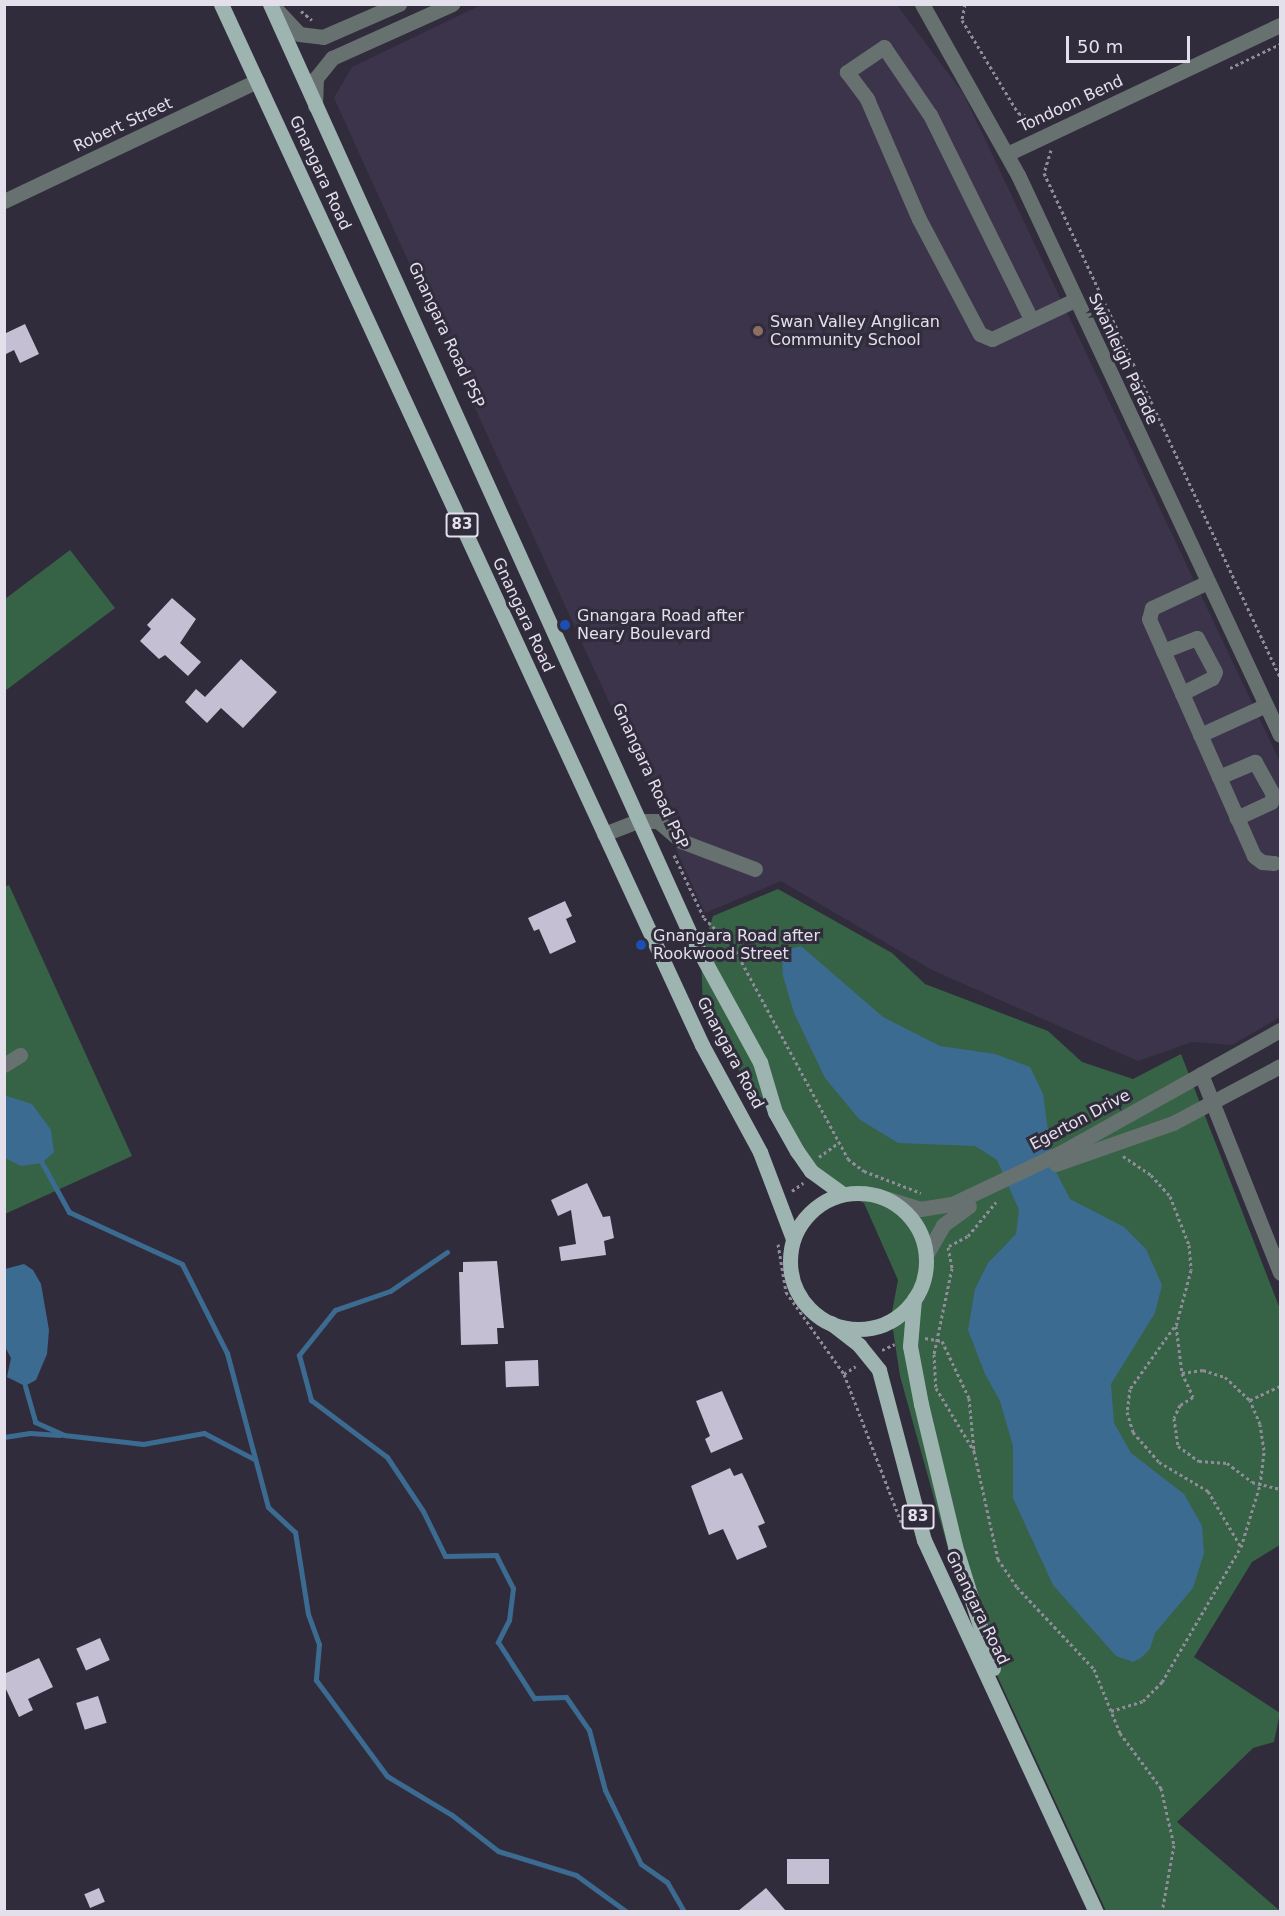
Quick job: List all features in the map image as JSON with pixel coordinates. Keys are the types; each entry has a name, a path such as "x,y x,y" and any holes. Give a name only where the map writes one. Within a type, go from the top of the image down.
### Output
{"main road":[{"name":"Gnangara Road","path":"221,4 604,834 778,1195 793,1239"},
{"name":"Gnangara Road","path":"271,4 316,110 691,936 760,1062 776,1112 811,1171 843,1194"},
{"name":"83","path":"888,1199 866,1193 843,1194 821,1203 804,1218 793,1239 790,1259 792,1279 800,1298 814,1313 831,1323 854,1329 877,1326 898,1316 914,1299 924,1277 926,1255"},
{"path":"888,1199 906,1213 919,1232 926,1255"},
{"name":"Gnangara Road","path":"914,1299 911,1339 921,1404 955,1546 1009,1716"},
{"name":"Gnangara Road","path":"831,1323 870,1358 885,1388 924,1540 1009,1716 1096,1911"}],"street":[{"path":"271,4 286,23 308,38 323,37 399,4"},
{"path":"316,110 316,78 323,65 452,4"},
{"name":"Swanleigh Parade","path":"925,5 1007,154 1281,735"},
{"name":"Tondoon Bend","path":"1007,154 1281,25"},
{"path":"1031,319 925,107 884,47 847,72 867,99 919,219 980,334 992,339 1075,300"},
{"name":"Robert Street","path":"4,201 257,81"},
{"path":"1208,582 1149,610 1149,619 1254,856 1262,862 1274,863"},
{"path":"1163,651 1197,638 1215,672 1212,678 1182,693"},
{"path":"1200,735 1266,705"},
{"path":"1219,777 1255,762 1273,795 1271,802 1238,818"},
{"path":"604,834 638,821 658,821 681,841 755,869"},
{"name":"Egerton Drive","path":"926,1255 940,1228 954,1214 1062,1157 1201,1074 1281,1030"},
{"path":"4,1065 20,1055"},
{"name":"Egerton Drive","path":"1062,1157 1173,1123 1213,1105 1281,1066"},
{"path":"1201,1074 1281,1274"},
{"name":"Egerton Drive","path":"931,1209 996,1192"},
{"path":"888,1199 931,1209"}],"path":[{"path":"965,4 962,20 1018,113 1037,121 1045,136 1052,152 1044,173 1281,677"},
{"path":"1037,121 1048,116"},
{"name":"Gnangara Road PSP","path":"672,850 704,918 733,946 837,1144 848,1159 864,1171 917,1189 931,1209"},
{"path":"778,1195 801,1185 819,1157 837,1144"},
{"path":"1114,1150 1151,1175 1170,1196 1181,1218 1189,1245 1191,1270 1176,1326 1130,1389 1127,1412 1133,1432 1159,1462 1208,1491 1241,1547"},
{"path":"948,1247 968,1236 996,1192"},
{"path":"940,1228 948,1247 952,1268 949,1293 937,1340 936,1388 974,1450"},
{"path":"776,1235 786,1292 844,1374 905,1532"},
{"path":"1176,1326 1182,1373 1193,1397 1180,1405 1174,1418 1178,1446 1199,1461 1227,1463 1260,1485 1281,1489"},
{"path":"844,1374 870,1358 911,1339 942,1341 969,1398 974,1450 998,1559 1017,1587 1094,1669 1120,1733 1161,1788 1171,1823 1174,1845 1162,1911"},
{"path":"1111,1711 1143,1701 1162,1682 1241,1547 1260,1485 1264,1449 1260,1424 1250,1400 1226,1377 1203,1370 1182,1373"},
{"path":"1250,1400 1281,1386"}],"shaded area":[{"name":"Swan Valley Anglican Community School","path":"481,5 897,5 963,93 1280,762 1280,1017 1232,1045 1192,1042 1138,1061 932,970 781,881 705,913 334,98 352,67"}],"green space":[{"path":"70,550 115,608 5,691 5,599"},
{"path":"9,885 132,1156 5,1214 4,887"},
{"path":"778,889 892,953 925,984 1048,1031 1082,1062 1133,1079 1181,1054 1280,1309 1280,1545 1252,1562 1194,1657 1280,1713 1274,1742 1253,1748 1177,1822 1280,1911 1106,1911 995,1671 949,1552 900,1376 891,1317 898,1280 864,1203 843,1194 788,1135 747,1084 703,1011 701,954 713,916"}],"water":[{"path":"801,946 883,1017 940,1046 995,1054 1030,1067 1043,1094 1053,1166 1070,1199 1124,1227 1146,1249 1162,1285 1155,1313 1111,1384 1114,1423 1131,1453 1184,1494 1202,1526 1204,1553 1193,1588 1155,1633 1150,1649 1133,1662 1116,1656 1053,1585 1013,1498 1013,1446 1000,1401 985,1374 968,1330 975,1289 988,1263 1016,1234 1019,1210 997,1160 975,1146 898,1143 859,1119 825,1078 794,1013 783,976 782,958 790,949"},
{"path":"4,1095 32,1104 51,1130 54,1152 42,1163 21,1166 5,1158"},
{"path":"24,1264 33,1270 41,1284 49,1330 47,1354 36,1380 25,1386 7,1377 11,1358 4,1345 5,1269"}],"building":[{"path":"25,324 39,354 20,363 14,350 4,355 4,334"},
{"path":"172,598 196,619 180,643 201,662 188,676 165,655 159,659 140,641 151,629 147,625"},
{"path":"241,659 277,692 243,728 221,708 207,723 185,702 196,689 205,697"},
{"path":"565,901 572,916 566,919 576,942 550,954 539,929 534,931 528,918"},
{"path":"587,1183 603,1217 610,1216 614,1238 604,1241 606,1255 561,1261 559,1247 576,1244 571,1210 558,1216 551,1200"},
{"path":"497,1261 504,1328 497,1328 498,1344 461,1345 459,1272 463,1272 463,1262"},
{"path":"538,1360 539,1386 506,1387 505,1361"},
{"path":"722,1391 743,1439 711,1453 705,1439 710,1436 696,1401"},
{"path":"730,1468 734,1476 742,1473 746,1481 765,1523 758,1526 767,1547 737,1560 723,1529 709,1535 691,1486"},
{"path":"100,1638 110,1660 86,1671 76,1649"},
{"path":"39,1658 53,1687 28,1699 33,1710 19,1717 4,1685 4,1674"},
{"path":"98,1696 107,1723 85,1730 76,1703"},
{"path":"787,1859 829,1859 829,1884 787,1884"},
{"path":"99,1888 105,1902 90,1908 84,1894"},
{"path":"766,1888 786,1911 738,1911"}],"waterway":[{"path":"42,1163 69,1212 182,1264 227,1353 268,1507 295,1532 308,1614 319,1644 316,1680 387,1776 452,1815 498,1851 576,1875 627,1912"},
{"path":"447,1252 390,1291 335,1310 299,1355 311,1400 387,1457 423,1511 445,1556 496,1555 513,1588 509,1620 498,1642 534,1698 566,1697 589,1730 605,1790 641,1864 667,1882 684,1912"},
{"path":"25,1386 35,1422 64,1435 143,1444 204,1433 254,1459"},
{"path":"4,1437 30,1433 60,1435"}],"place":[{"name":"Swan Valley Anglican Community School","path":"758,331"},
{"name":"Gnangara Road after Neary Boulevard","path":"565,625"},
{"name":"Gnangara Road after Rookwood Street","path":"641,945"}]}
